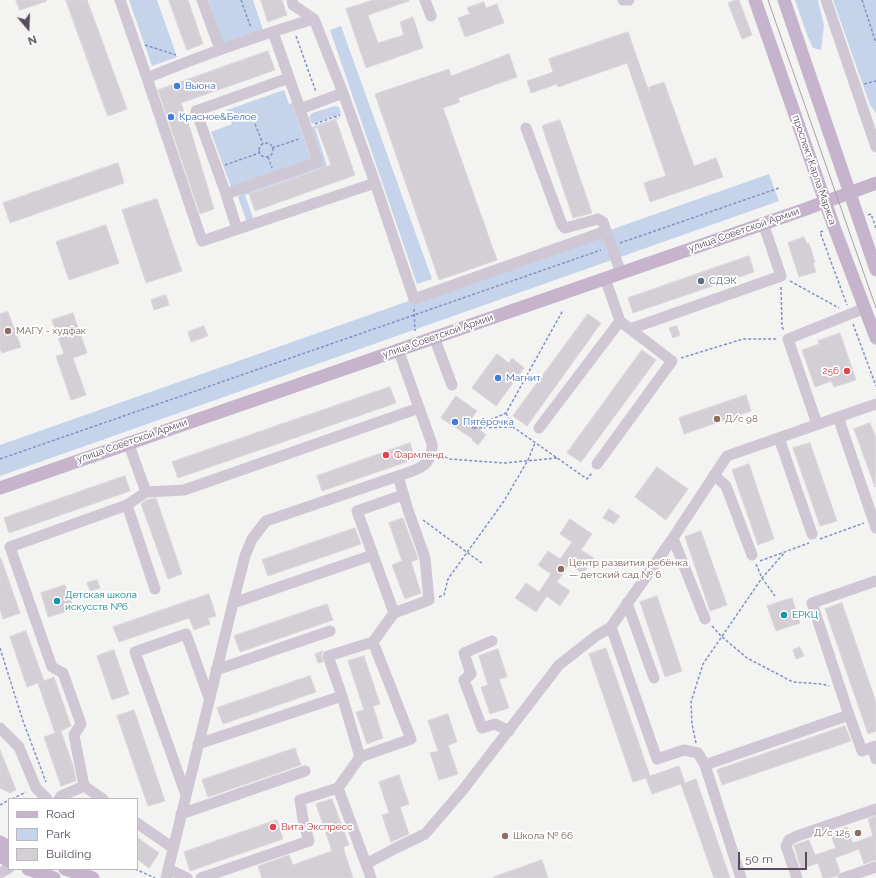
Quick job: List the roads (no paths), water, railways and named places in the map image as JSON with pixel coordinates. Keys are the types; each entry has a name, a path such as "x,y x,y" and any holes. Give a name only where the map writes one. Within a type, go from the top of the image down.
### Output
{"main road":[{"name":"проспект Карла Маркса","path":"755,0 825,201 876,338"},
{"path":"784,0 876,270"},
{"name":"улица Советской Армии","path":"0,488 128,442 621,273 876,183"},
{"path":"31,870 54,878"},
{"path":"68,870 93,878"}],"street":[{"path":"120,0 148,78 202,241 375,182"},
{"path":"202,0 220,49"},
{"path":"292,0 293,5 314,19 350,112 414,299 606,231"},
{"path":"425,0 431,16"},
{"path":"623,0 629,0"},
{"path":"826,0 876,147"},
{"path":"148,78 191,59 314,19"},
{"path":"226,194 318,162 305,132 300,109 273,32"},
{"path":"237,229 196,111 289,78"},
{"path":"300,109 343,94"},
{"path":"526,128 562,225 565,228 598,220 603,222 621,273"},
{"path":"630,329 781,276 763,223"},
{"path":"597,464 672,361 620,321 605,278"},
{"path":"817,424 788,339 865,308"},
{"path":"539,428 620,321"},
{"path":"434,337 452,385"},
{"path":"186,878 167,874 232,602 245,556 252,539 266,521 419,469 426,463 433,453 432,444 398,349"},
{"path":"366,864 425,834 462,791 560,664 596,636 611,627 673,538 727,456 876,404"},
{"path":"102,798 84,786 74,734 82,724 63,673 52,667 10,547 127,506 146,492 184,490 419,408"},
{"path":"838,417 876,528"},
{"path":"779,438 812,534"},
{"path":"128,442 146,492"},
{"path":"714,475 726,486 752,555"},
{"path":"360,757 342,696 328,656 373,642 394,613 429,600 425,558 398,476"},
{"path":"394,613 357,511 403,495"},
{"path":"127,506 155,589"},
{"path":"673,538 705,619"},
{"path":"232,602 373,555"},
{"path":"875,585 812,604 862,751 874,746 876,759"},
{"path":"627,603 654,678"},
{"path":"611,627 657,759 684,750 698,753 705,764 741,878"},
{"path":"216,670 330,631"},
{"path":"186,795 135,652 186,634 209,698"},
{"path":"492,641 464,653 471,674 464,680 482,728 495,724 509,731"},
{"path":"201,878 310,841 303,820 300,800 338,788 360,757 410,740 373,642"},
{"path":"198,744 342,696"},
{"path":"705,764 850,715"},
{"path":"0,728 19,747 36,788 46,798"},
{"path":"181,814 305,771"},
{"path":"60,798 61,796 84,786"},
{"path":"338,788 371,878"},
{"path":"797,878 786,846 789,840 876,809"},
{"path":"138,823 173,848"},
{"path":"843,878 876,867"}],"tram line":[{"path":"768,0 876,308"}],"place":[{"name":"Вьюна","path":"177,86"},
{"name":"Красное&Белое","path":"171,117"},
{"name":"СДЭК","path":"701,281"},
{"name":"МАГУ - худфак","path":"8,331"},
{"name":"256","path":"847,371"},
{"name":"Магнит","path":"498,378"},
{"name":"Д/с 98","path":"717,419"},
{"name":"Пятёрочка","path":"455,422"},
{"name":"Фармленд","path":"386,455"},
{"name":"Центр развития ребёнка — детский сад № 6","path":"561,569"},
{"name":"Детская школа искусств №6","path":"57,601"},
{"name":"ЕРКЦ","path":"784,615"},
{"name":"Вита Экспресс","path":"273,827"},
{"name":"Д/с 125","path":"858,833"},
{"name":"Школа № 66","path":"505,836"}]}
